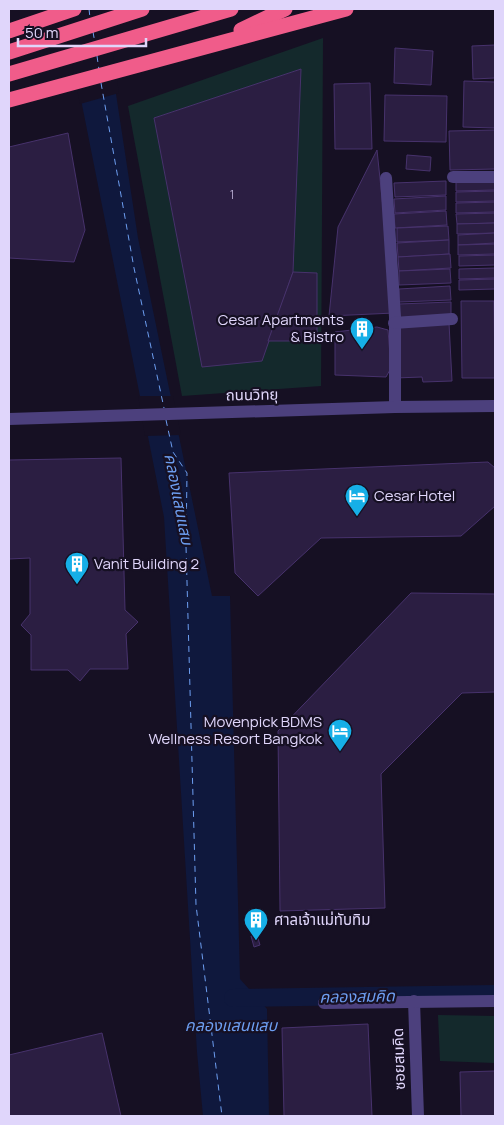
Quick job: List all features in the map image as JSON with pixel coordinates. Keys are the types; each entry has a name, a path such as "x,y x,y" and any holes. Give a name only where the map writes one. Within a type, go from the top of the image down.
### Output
{"highway":[{"path":"9,31 74,9"},
{"path":"9,52 142,9"},
{"path":"9,74 231,9"},
{"path":"9,108 152,68 234,34 285,9"},
{"path":"9,100 346,9"}],"street":[{"path":"453,177 495,177"},
{"path":"386,178 395,317 395,407"},
{"path":"394,323 452,319"},
{"name":"ถนนวิทยุ","path":"9,419 395,407 495,406"},
{"path":"324,1003 495,1001"},
{"name":"ซอยสมคิด","path":"414,1002 418,1116"}],"green space":[{"path":"323,38 321,386 182,396 128,106"},
{"path":"438,1015 495,1016 495,1063 440,1061"}],"water":[{"name":"คลองแสนแสบ","path":"63,9 103,9 138,238 212,596 230,596 240,979 267,1009 269,1116 203,1116 197,1052 164,517"}],"pier":[{"path":"61,9 106,9 119,93 80,104"},
{"path":"138,396 173,396 181,435 145,436"}],"building":[{"path":"495,45 495,78 473,79 472,46"},
{"path":"395,48 433,51 431,85 394,83"},
{"path":"301,69 293,272 262,361 202,367 154,118"},
{"path":"464,81 495,82 495,128 463,127"},
{"path":"370,83 372,149 335,149 334,84"},
{"path":"385,95 447,96 446,142 384,141"},
{"path":"495,130 495,169 450,170 449,131"},
{"path":"68,133 85,230 74,262 9,258 9,147"},
{"path":"377,150 394,313 329,316 338,227"},
{"path":"407,155 431,157 430,171 406,169"},
{"path":"495,180 495,190 456,191 456,181"},
{"path":"446,181 446,195 395,197 394,183"},
{"path":"495,191 495,201 456,202 456,192"},
{"path":"446,196 446,210 395,213 394,199"},
{"path":"495,202 495,212 456,213 456,203"},
{"path":"446,211 447,225 395,228 394,214"},
{"path":"495,213 495,223 457,224 456,214"},
{"path":"495,223 495,233 457,234 457,224"},
{"path":"448,226 449,240 397,242 397,228"},
{"path":"495,233 495,243 458,245 458,235"},
{"path":"449,240 449,254 398,257 397,243"},
{"path":"495,244 495,254 458,255 458,245"},
{"path":"450,254 451,268 399,271 398,257"},
{"path":"495,255 495,265 459,266 459,256"},
{"path":"495,268 495,278 459,279 459,269"},
{"path":"450,269 451,283 399,285 399,271"},
{"path":"293,272 317,273 317,341 268,341"},
{"path":"495,279 495,289 459,290 459,280"},
{"path":"450,286 451,300 399,302 399,289"},
{"path":"461,301 494,301 495,378 462,378"},
{"path":"451,302 451,316 400,318 399,304"},
{"path":"449,323 452,381 423,382 422,377 395,378 394,327"},
{"name":"Cesar Apartments & Bistro","path":"377,327 388,330 391,368 386,377 335,375 335,332"},
{"name":"Vanit Building 2","path":"121,458 125,610 138,622 126,634 128,669 90,669 80,681 68,670 31,670 31,635 21,625 30,614 30,558 9,559 9,460"},
{"path":"488,462 495,468 495,506 461,536 321,538 258,596 235,573 229,473"},
{"name":"Movenpick BDMS Wellness Resort Bangkok","path":"411,593 495,594 495,692 462,693 381,774 385,908 280,911 278,731"},
{"name":"ศาลเจ้าแม่ทับทิม","path":"257,935 260,945 254,947 251,936"},
{"path":"368,1024 372,1116 284,1116 282,1028"},
{"path":"102,1033 121,1116 9,1116 9,1055"},
{"path":"495,1071 495,1116 461,1116 460,1072"}],"waterway":[{"name":"คลองสมคิด","path":"233,998 495,994"}],"ferry route":[{"path":"89,9 90,18"},
{"path":"93,32 95,43"},
{"path":"97,56 99,70"},
{"path":"101,83 134,268 164,408"},
{"path":"166,420 173,452 187,473 186,546 196,905 222,1116"}],"place":[{"name":"Cesar Apartments & Bistro","path":"362,350"},
{"name":"Cesar Hotel","path":"357,517"},
{"name":"Vanit Building 2","path":"77,585"},
{"name":"Movenpick BDMS Wellness Resort Bangkok","path":"340,752"},
{"name":"ศาลเจ้าแม่ทับทิม","path":"256,941"}]}
